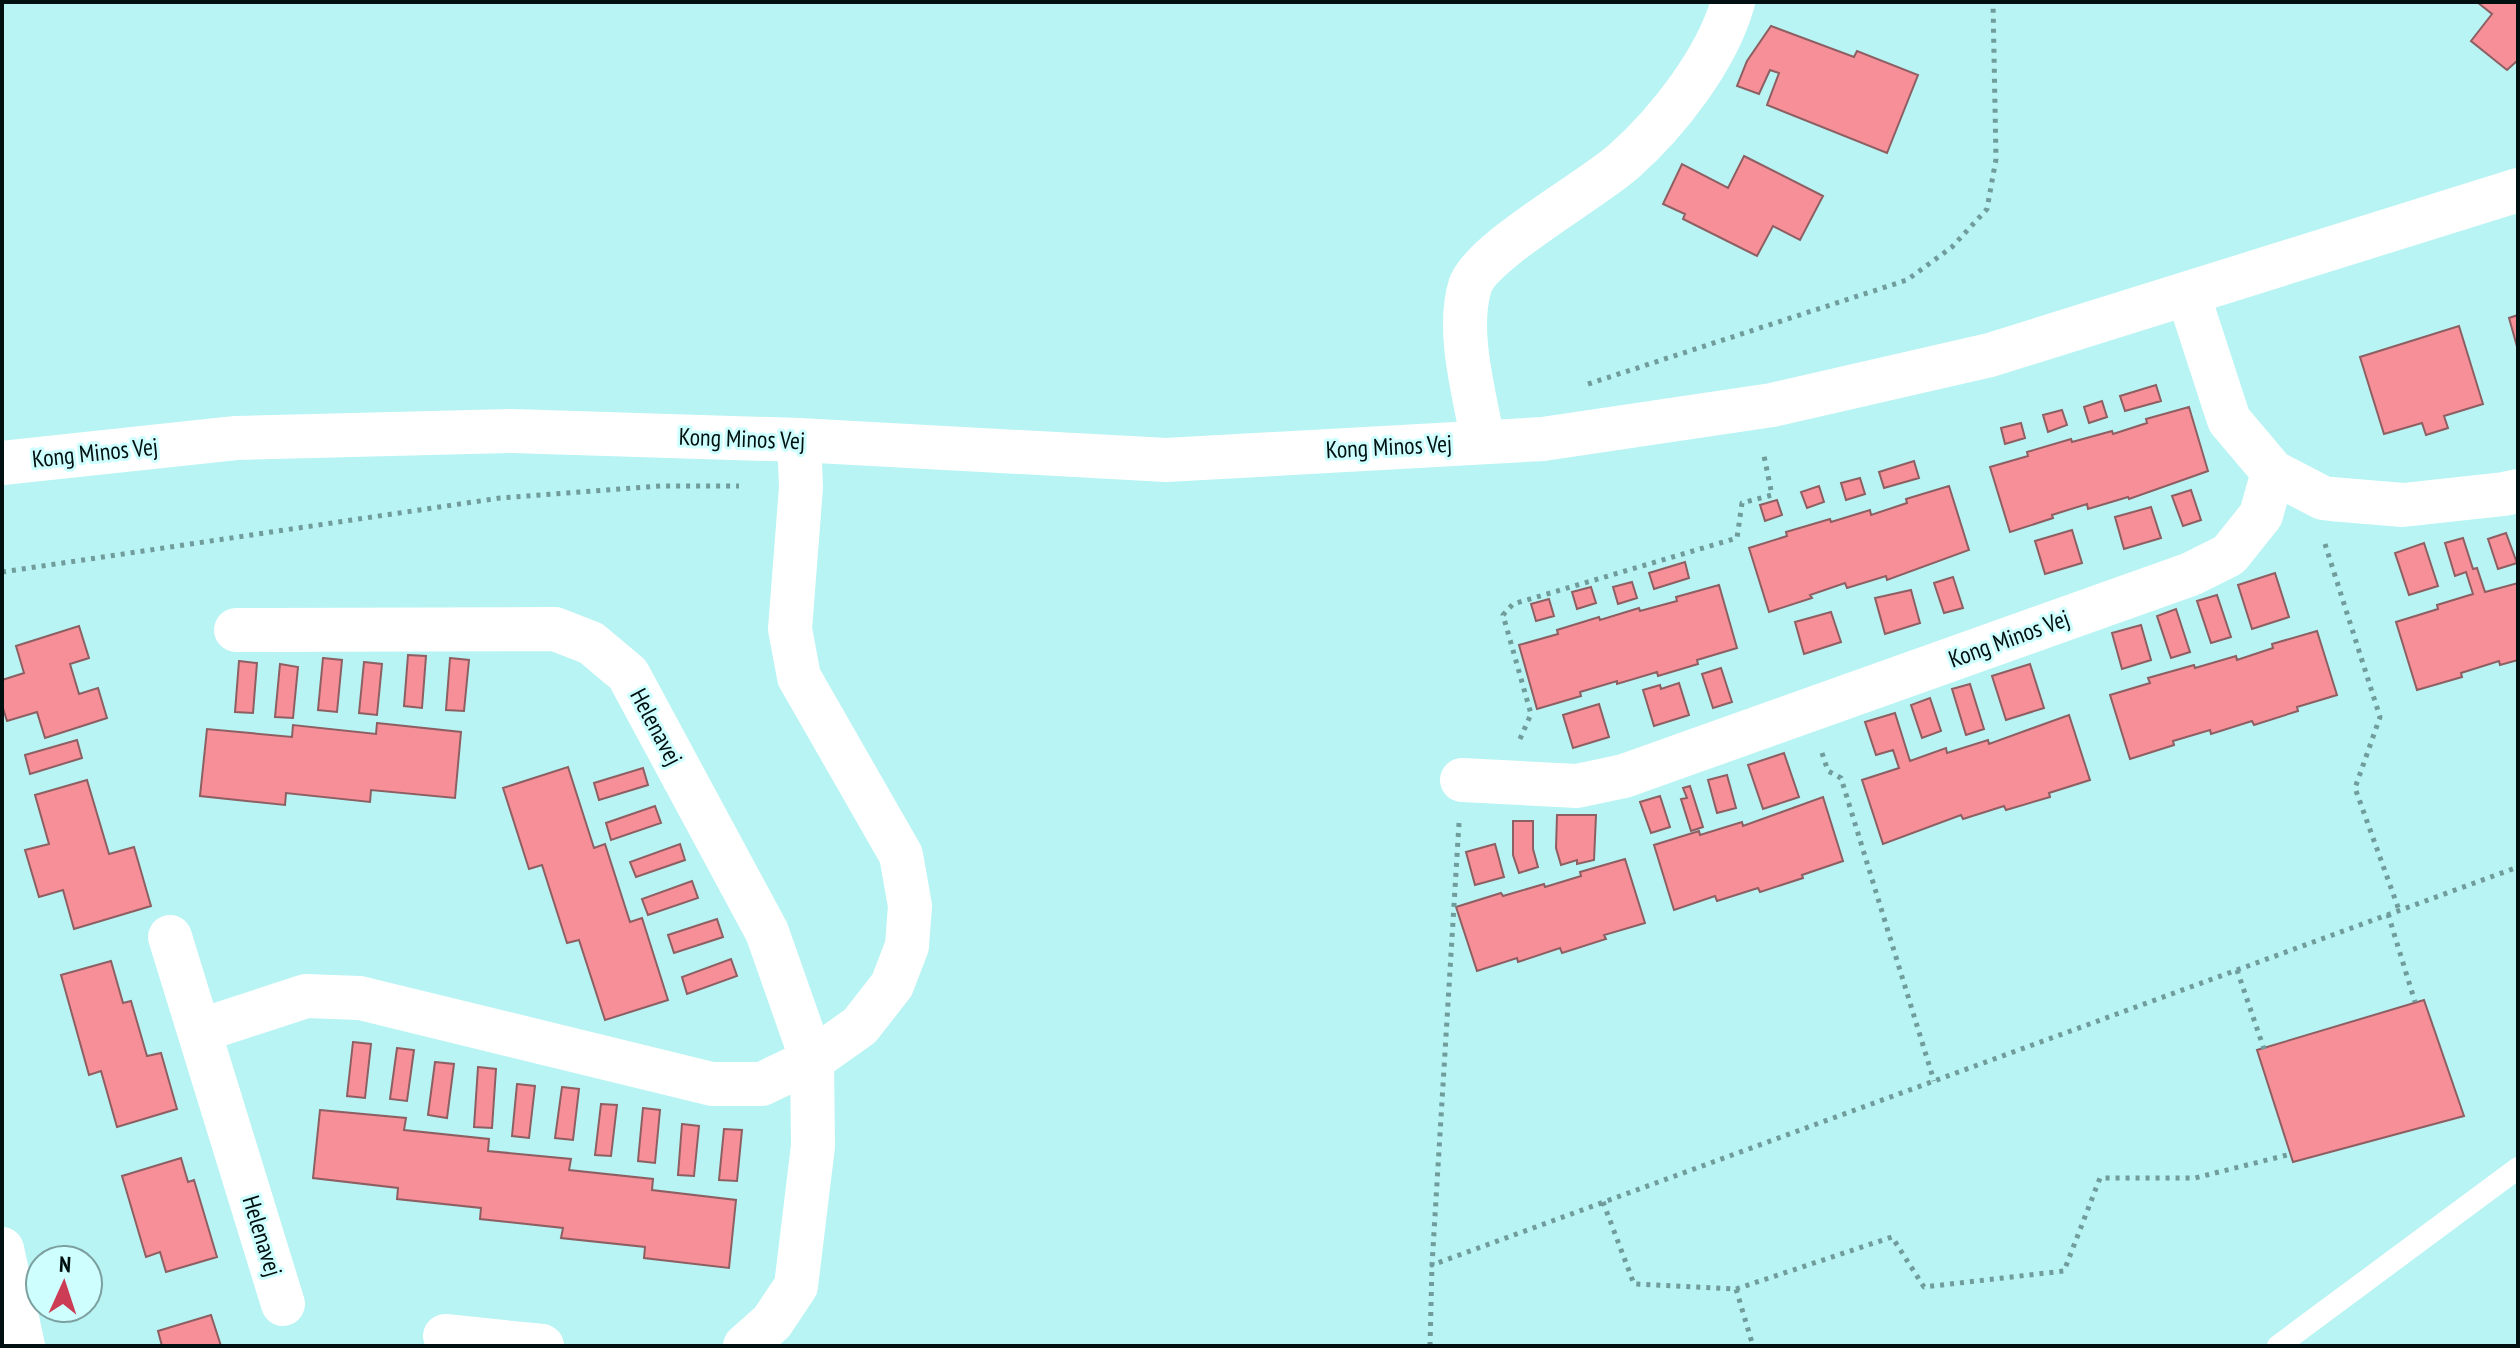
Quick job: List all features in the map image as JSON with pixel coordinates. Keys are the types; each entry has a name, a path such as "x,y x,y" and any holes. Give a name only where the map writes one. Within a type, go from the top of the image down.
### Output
{"street":[{"name":"Kong Minos Vej","path":"1483,442 1471,375 1465,315 1471,283 1488,259 1624,161 1668,116 1703,67 1733,2"},
{"name":"Kong Minos Vej","path":"2,463 236,438 512,431 799,440 1166,460 1543,439 1772,405 1990,355 2518,190"},
{"path":"2188,294 2229,420 2273,472 2323,498 2403,505 2518,491"},
{"path":"199,1031 306,996 360,998 712,1084 762,1084 812,1060 860,1026 892,985 907,946 910,906 901,855 799,677 790,629 801,487 799,440"},
{"name":"Kong Minos Vej","path":"1462,780 1577,786 1624,776 2203,568 2229,555 2261,515 2273,472"},
{"name":"Helenavej","path":"236,630 555,629 591,643 628,674 767,932 812,1060 813,1146 796,1286 772,1322 745,1346"},
{"name":"Helenavej","path":"170,937 283,1304"},
{"path":"2,1249 23,1346"},
{"path":"445,1336 542,1346"}],"lane":[{"path":"2278,1346 2518,1168"}],"path":[{"path":"1520,741 1531,714 1503,615 1513,604 1737,538 1742,503 1772,495 1762,446"},
{"path":"2331,499 2324,545 2380,717 2355,788 2399,910"},
{"path":"1808,710 1828,771 1841,778 1934,1081"},
{"path":"1430,1346 1432,1265 1462,780"},
{"path":"1432,1265 2518,867"},
{"path":"2388,914 2415,1002"},
{"path":"2237,970 2264,1049"},
{"path":"1603,1202 1634,1284 1736,1289 1892,1237 1924,1287 2064,1271 2100,1178 2195,1178 2291,1154"},
{"path":"1736,1289 1753,1346"}],"building":[{"path":"2477,2 2518,2 2518,60 2507,70 2471,41 2492,14"},
{"path":"1771,26 1854,57 1857,51 1918,75 1887,153 1767,105 1779,73 1770,70 1759,94 1737,86 1747,61"},
{"path":"1744,156 1823,196 1800,240 1773,226 1757,256 1683,219 1685,214 1663,204 1682,164 1728,188"},
{"path":"2518,315 2518,350 2509,318"},
{"path":"2459,326 2483,404 2444,416 2448,428 2426,435 2422,423 2384,434 2360,357"},
{"path":"2156,385 2161,401 2125,411 2120,396"},
{"path":"2102,401 2107,417 2089,423 2084,407"},
{"path":"2189,407 2208,471 2129,499 2088,509 2087,504 2010,532 1990,467 2071,439 2072,442 2112,431 2113,434 2147,423 2146,419"},
{"path":"2062,410 2067,425 2048,432 2043,415"},
{"path":"2021,423 2025,438 2005,444 2001,428"},
{"path":"1914,461 1919,478 1884,488 1879,472"},
{"path":"1860,478 1865,494 1846,500 1841,483"},
{"path":"1819,486 1824,502 1807,508 1801,492"},
{"path":"1949,486 1969,550 1887,580 1886,576 1847,588 1845,583 1769,612 1749,548 1787,536 1786,532 1830,519 1831,522 1870,510 1871,515 1907,503 1906,499"},
{"path":"2191,490 2201,520 2183,526 2172,496"},
{"path":"1777,500 1782,515 1765,521 1760,505"},
{"path":"2151,507 2161,538 2124,549 2115,517"},
{"path":"2072,530 2082,563 2045,574 2035,541"},
{"path":"2506,533 2517,563 2498,569 2488,539"},
{"path":"2463,538 2473,569 2477,568 2485,592 2518,583 2518,660 2500,665 2499,661 2461,673 2462,677 2417,690 2396,622 2473,594 2466,572 2455,576 2445,543"},
{"path":"2424,543 2438,586 2409,595 2395,553"},
{"path":"1685,562 1689,578 1654,589 1649,573"},
{"path":"2275,573 2289,617 2252,629 2238,585"},
{"path":"1953,577 1963,608 1944,613 1934,583"},
{"path":"1632,582 1637,598 1618,604 1613,587"},
{"path":"1719,585 1737,648 1697,660 1698,664 1658,676 1657,672 1617,684 1617,681 1537,709 1519,645 1558,634 1557,630 1599,617 1600,620 1639,608 1640,611"},
{"path":"1591,587 1596,603 1577,609 1572,592"},
{"path":"1911,590 1920,623 1885,634 1875,598"},
{"path":"2217,595 2231,637 2211,643 2197,601"},
{"path":"1549,599 1554,616 1536,621 1531,604"},
{"path":"2176,609 2190,652 2171,658 2157,616"},
{"path":"1831,612 1841,642 1804,654 1795,622"},
{"path":"2141,625 2151,660 2122,669 2112,633"},
{"path":"79,626 89,658 70,664 79,694 98,688 107,718 45,738 37,712 7,721 2,705 2,680 24,673 16,646"},
{"path":"2317,631 2337,695 2254,725 2252,721 2211,734 2210,730 2173,741 2174,745 2130,759 2110,695 2150,683 2148,678 2236,656 2237,660 2273,648 2272,644"},
{"path":"408,655 426,656 422,708 404,706"},
{"path":"323,658 342,660 337,712 318,710"},
{"path":"450,658 469,660 464,711 446,710"},
{"path":"239,661 257,663 253,713 235,712"},
{"path":"364,662 382,664 377,715 359,713"},
{"path":"280,664 298,667 293,718 275,717"},
{"path":"2030,664 2044,708 2006,720 1992,676"},
{"path":"1721,668 1732,702 1713,708 1702,674"},
{"path":"1679,683 1689,715 1654,726 1643,690 1660,685 1661,689"},
{"path":"1970,684 1984,729 1966,735 1952,689"},
{"path":"1930,698 1941,731 1922,738 1911,705"},
{"path":"1599,704 1609,737 1573,748 1563,715"},
{"path":"1895,713 1910,761 1946,748 1947,753 1988,740 1989,744 2069,715 2090,780 2049,793 2050,797 2006,810 2004,806 1963,819 1961,815 1883,844 1862,780 1899,768 1893,750 1876,755 1865,722"},
{"path":"377,723 461,732 455,798 371,790 370,802 286,793 285,805 200,796 207,729 292,737 293,725 376,734"},
{"path":"77,740 82,758 30,774 25,755"},
{"path":"1784,753 1799,797 1763,809 1748,765"},
{"path":"568,767 594,848 605,844 630,922 642,918 668,1000 605,1020 579,940 567,943 542,865 529,869 503,788"},
{"path":"643,768 648,785 599,800 594,783"},
{"path":"1727,775 1736,808 1717,813 1708,780"},
{"path":"87,780 109,854 134,847 151,906 74,929 63,890 39,897 25,850 49,844 35,795"},
{"path":"1690,786 1703,827 1691,831 1681,799 1687,798 1683,788"},
{"path":"1660,796 1670,827 1651,833 1640,802"},
{"path":"1823,797 1843,861 1760,892 1758,888 1717,901 1715,896 1674,910 1654,845 1699,831 1700,835 1742,822 1743,826"},
{"path":"655,806 661,823 611,840 606,823"},
{"path":"1557,815 1596,815 1594,860 1577,864 1577,860 1561,865 1556,848"},
{"path":"1513,821 1533,821 1533,849 1538,867 1519,873 1513,855"},
{"path":"680,844 685,860 636,877 630,862"},
{"path":"1495,844 1504,877 1475,885 1466,852"},
{"path":"1625,859 1645,923 1604,935 1606,939 1562,953 1560,948 1477,971 1456,907 1501,893 1503,896 1544,884 1545,887 1581,876 1580,872"},
{"path":"692,881 698,898 648,915 642,899"},
{"path":"717,919 723,937 674,953 668,935"},
{"path":"731,959 737,976 687,994 682,977"},
{"path":"111,961 123,1003 131,1001 147,1056 161,1053 177,1109 117,1127 101,1071 89,1075 61,975"},
{"path":"2424,1000 2464,1116 2293,1162 2257,1050"},
{"path":"353,1042 371,1044 365,1098 347,1096"},
{"path":"397,1048 414,1050 407,1101 390,1099"},
{"path":"435,1062 454,1064 447,1118 428,1115"},
{"path":"478,1067 496,1069 492,1128 474,1127"},
{"path":"517,1084 535,1086 529,1138 512,1136"},
{"path":"562,1087 579,1089 573,1140 555,1138"},
{"path":"601,1104 617,1105 611,1156 595,1155"},
{"path":"643,1108 660,1110 655,1163 638,1161"},
{"path":"320,1110 406,1118 404,1130 489,1139 488,1151 571,1159 569,1170 653,1179 652,1190 736,1200 729,1268 644,1258 645,1247 561,1238 563,1228 480,1219 481,1208 397,1199 398,1188 313,1178"},
{"path":"682,1124 699,1126 694,1176 678,1175"},
{"path":"724,1129 742,1130 737,1181 719,1180"},
{"path":"181,1158 188,1182 194,1180 217,1257 166,1272 160,1252 146,1257 122,1176"},
{"path":"211,1315 221,1346 162,1346 158,1331"}]}
